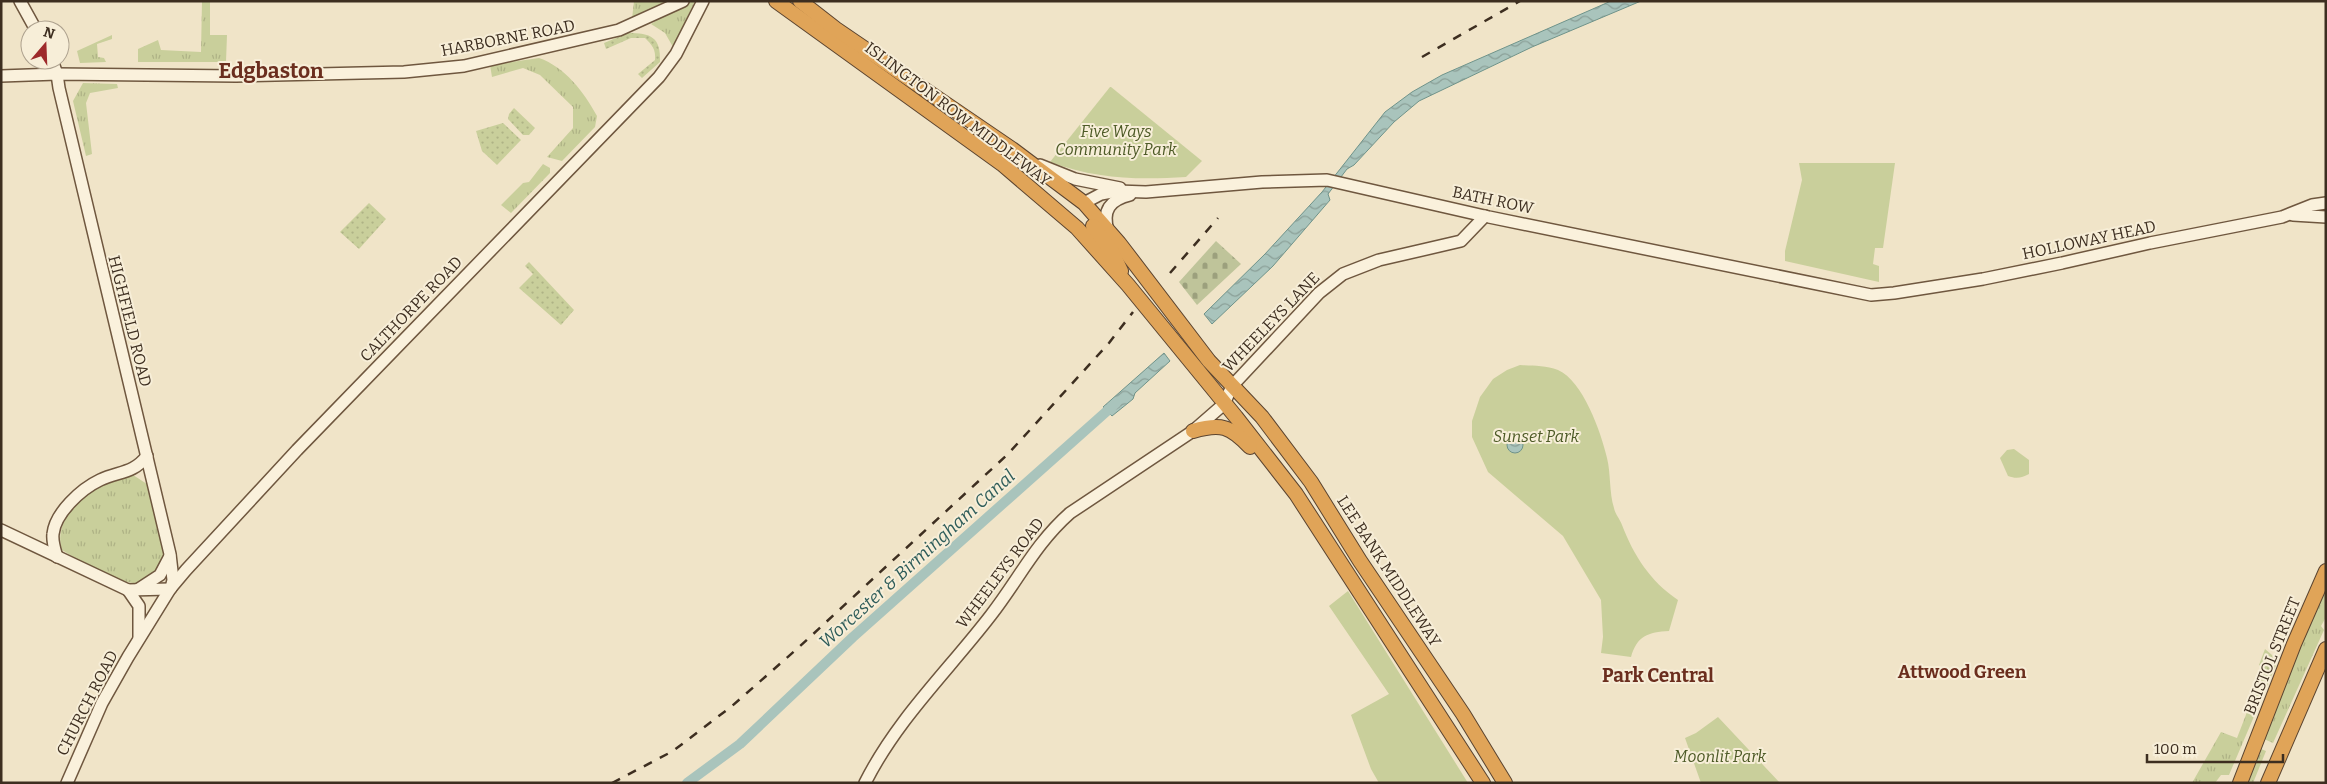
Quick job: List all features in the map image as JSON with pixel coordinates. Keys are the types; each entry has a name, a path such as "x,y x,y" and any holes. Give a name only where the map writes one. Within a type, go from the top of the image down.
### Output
{"highway":[{"name":"ISLINGTON ROW MIDDLEWAY","path":"776,1 1002,164 1077,228 1128,285 1224,404"},
{"name":"ISLINGTON ROW MIDDLEWAY","path":"800,1 836,29 1012,150 1084,203 1232,386"},
{"path":"1084,203 1077,210 1098,232 1112,252 1128,285"},
{"name":"LEE BANK MIDDLEWAY","path":"1232,386 1262,418 1311,482 1360,561 1462,714 1505,783"},
{"path":"1224,404 1296,494 1483,783"},
{"path":"1193,431 1212,426 1229,428 1280,474"},
{"name":"BRISTOL STREET","path":"2240,783 2294,644 2326,571"},
{"path":"2268,783 2326,650"}],"main road":[{"path":"20,1 30,20"},
{"name":"HARBORNE ROAD","path":"1,76 57,74 258,75 404,72 464,66 619,30 683,1"},
{"name":"CALTHORPE ROAD","path":"139,638 170,589 231,519 660,77 676,54 702,1"},
{"name":"HIGHFIELD ROAD","path":"56,70 89,221 170,554 173,580 170,589"},
{"path":"1012,150 1050,170 1076,179 1146,192"},
{"name":"BATH ROW","path":"1084,203 1109,192 1146,192 1262,182 1327,180 1485,216 1734,265 1843,290 1871,295 1894,293"},
{"path":"1108,231 1105,214 1112,202 1129,195 1146,192"},
{"name":"HOLLOWAY HEAD","path":"1894,293 1991,277 2290,214 2323,202"},
{"name":"HOLLOWAY HEAD","path":"2290,214 2326,217"},
{"name":"WHEELEYS LANE","path":"1224,404 1232,386 1319,293 1343,274 1379,260 1461,241 1485,216"},
{"path":"1208,418 1214,402 1212,389 1222,390 1232,386"},
{"name":"WHEELEYS ROAD","path":"866,783 906,716 992,614 1033,552 1053,528 1070,513 1193,431 1224,404"},
{"path":"57,557 53,534 56,524 70,503 99,481 130,471 140,465 147,456"},
{"path":"130,471 149,482 154,489"},
{"path":"1,530 133,590 170,589"},
{"path":"133,590 160,575 170,554"},
{"path":"133,590 139,606 139,638"},
{"name":"CHURCH ROAD","path":"67,783 102,703 139,638"}],"green space":[{"path":"202,1 210,1 210,35 227,35 226,62 138,62 138,49 158,40 161,50 201,52"},
{"path":"634,1 672,1 632,19"},
{"path":"688,1 695,1 673,47 665,33 651,24"},
{"path":"628,33 643,34 653,38 659,47 660,62 642,78 638,74 655,60 653,48 645,38 631,38 606,49 604,43"},
{"path":"112,35 112,39 97,44 98,57 104,58 106,62 80,63 77,51"},
{"path":"539,58 557,67 573,81 597,116 595,127 562,161 547,157 573,128 573,107 540,75 523,68 492,77 490,65"},
{"path":"83,83 117,84 118,88 90,93 86,103 92,154 86,156 73,101"},
{"name":"Five Ways Community Park","path":"1110,87 1202,161 1186,177 1151,178 1100,175 1067,168 1050,162"},
{"path":"514,108 535,128 529,135 523,135 508,119 509,114"},
{"path":"503,123 521,140 497,165 482,151 476,131"},
{"path":"1799,163 1895,163 1883,248 1875,248 1873,264 1879,266 1879,282 1785,261 1785,251 1802,180"},
{"path":"543,164 550,168 550,173 511,213 501,205 523,183 529,182"},
{"path":"369,203 386,219 359,249 340,232"},
{"path":"1216,241 1241,264 1197,305 1179,282"},
{"path":"529,262 574,310 561,325 519,288 533,274 525,266"},
{"name":"Sunset Park","path":"1520,365 1544,366 1558,370 1567,376 1583,396 1590,408 1604,447 1615,512 1644,567 1659,585 1678,600 1669,631 1644,636 1633,650 1631,657 1601,653 1603,637 1601,600 1563,536 1488,472 1472,437 1472,421 1480,397 1493,379 1507,370"},
{"path":"2014,449 2029,460 2029,474 2019,478 2008,476 2000,458 2007,450"},
{"path":"133,475 147,484 164,553 161,563 154,573 145,581 139,583 126,582 62,550 60,537 63,524 70,511 81,500 106,483"},
{"path":"2326,588 2326,617 2321,626 2324,630 2273,743 2264,739"},
{"path":"1348,591 1468,783 1379,783 1371,769 1351,715 1389,694 1329,606"},
{"path":"2265,649 2272,655 2276,665 2229,775 2221,775 2215,783 2192,783 2221,732 2237,738 2264,668 2259,665"},
{"name":"Moonlit Park","path":"1718,717 1780,783 1701,783 1685,738 1696,733"},
{"path":"2261,749 2266,751 2253,783 2248,783"}],"water":[{"path":"1611,1 1641,1 1532,47 1419,101 1394,122 1354,165 1347,169 1328,194 1330,200 1273,266 1212,324 1204,314 1265,254 1322,192 1385,112 1412,92 1442,75"},
{"path":"1164,353 1170,361 1135,393 1133,399 1112,416 1103,407"},
{"path":"1512,437 1518,437 1523,442 1521,451 1512,453 1507,448 1507,442"}],"waterway":[{"name":"Worcester & Birmingham Canal","path":"687,783 740,744 853,637 1116,403"}],"railway":[{"path":"1422,57 1520,1"},
{"path":"1170,273 1218,218"},
{"path":"612,783 673,751 732,706 798,648 1008,454 1109,343 1133,312"}],"district":[{"name":"Edgbaston","path":"271,71"},
{"name":"Attwood Green","path":"1962,672"},
{"name":"Park Central","path":"1658,675"}]}
